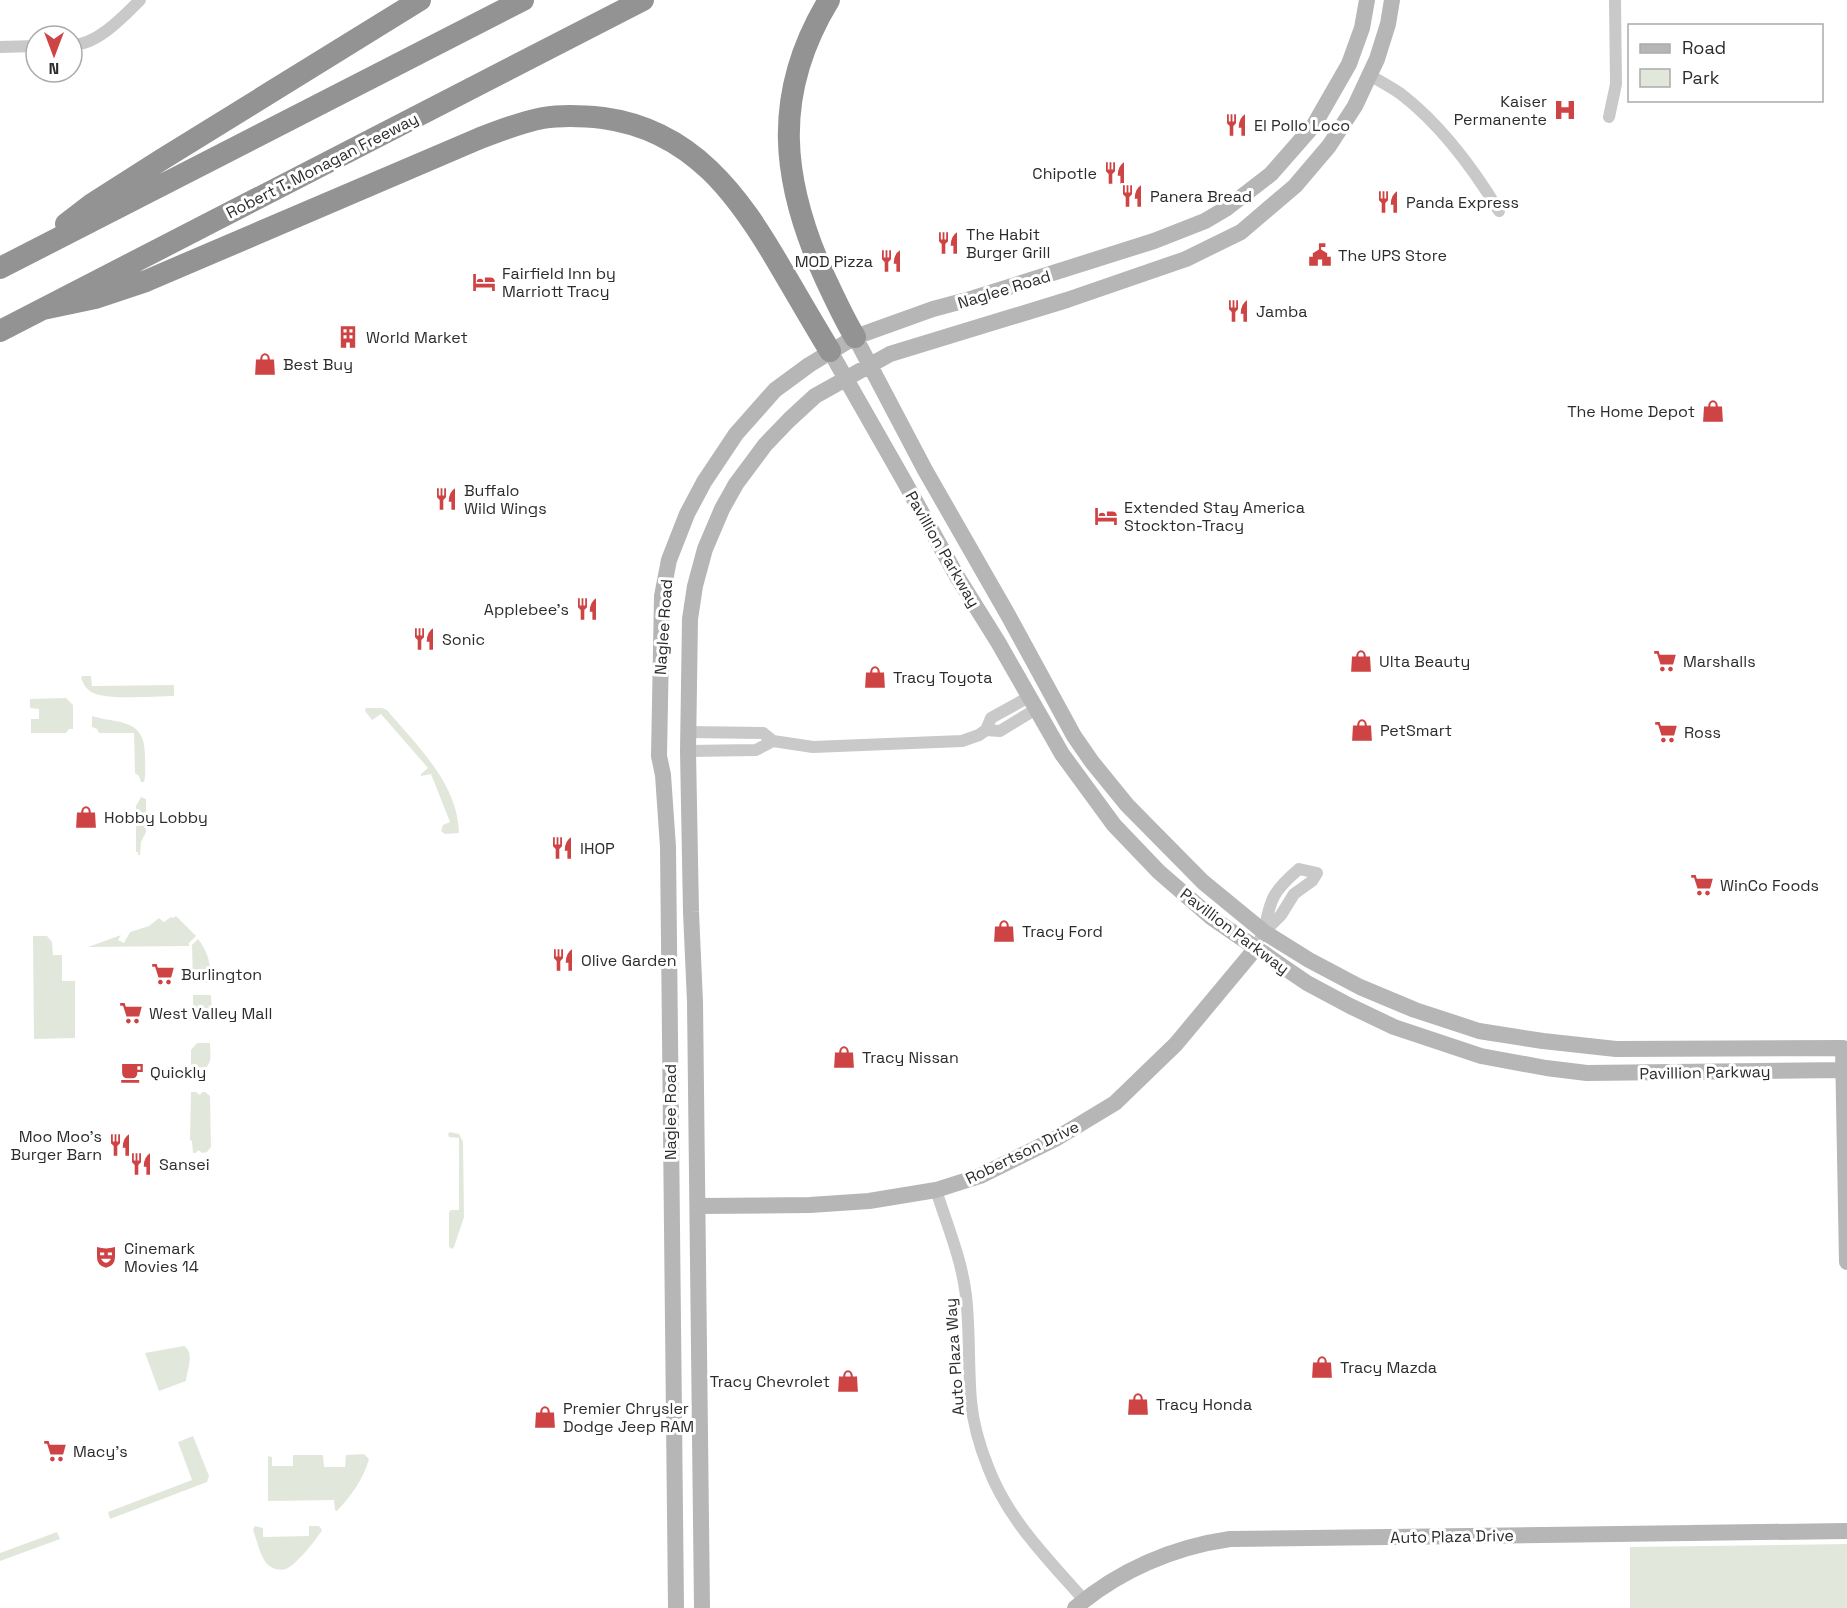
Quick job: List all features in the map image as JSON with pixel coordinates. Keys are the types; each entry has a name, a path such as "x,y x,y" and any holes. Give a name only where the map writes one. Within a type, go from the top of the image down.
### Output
{"highway":[{"path":"0,268 523,0"},
{"name":"Robert T. Monagan Freeway","path":"0,331 643,0"},
{"path":"829,0 810,35 795,78 788,124 789,163 794,192 809,240 855,337"},
{"path":"27,254 102,198 416,1"},
{"path":"43,309 94,298 146,281 506,128 544,118 586,116 622,121 649,129 694,156 716,175 757,226 830,351"}],"main road":[{"name":"Naglee Road","path":"676,1608 668,847 658,731 662,596 669,560 687,514 704,482 736,434 776,390 830,351 855,337 933,309 1054,274 1155,241 1205,221 1227,208 1271,174 1314,125 1349,64 1362,28 1367,0"},
{"name":"Naglee Road","path":"702,1608 695,1002 688,751 690,619 695,586 705,549 722,509 742,476 765,445 789,420 815,396 869,364 890,354 1067,300 1186,259 1241,232 1294,186 1329,146 1355,106 1377,59 1388,24 1392,0"},
{"name":"Pavillion Parkway","path":"855,337 919,460 1008,615 1055,704 1092,762 1127,805 1203,882 1264,932 1309,960 1360,987 1415,1010 1479,1031 1616,1049 1843,1048 1847,1262"},
{"name":"Pavillion Parkway","path":"830,351 958,578 998,642 1062,754 1114,825 1159,873 1212,918 1306,983 1350,1006 1394,1027 1481,1056 1587,1073 1844,1070"},
{"name":"Robertson Drive","path":"698,1206 810,1205 869,1201 936,1190 990,1171 1058,1138 1115,1103 1176,1044 1256,948"},
{"name":"Auto Plaza Drive","path":"1079,1604 1129,1571 1169,1554 1230,1539 1847,1531"}],"street":[{"path":"1609,117 1616,84 1615,0"},
{"path":"84,43 107,31 136,2"},
{"path":"0,47 24,46"},
{"path":"1369,75 1401,94 1439,128 1484,186 1499,211"},
{"path":"688,732 763,733 773,741 813,747 962,741 986,730 991,718 1032,703"},
{"path":"688,751 756,750 773,741"},
{"name":"Robertson Drive","path":"1256,948 1264,932 1268,907 1281,885 1299,869 1317,873 1312,881 1294,894 1281,915 1264,932"},
{"name":"Auto Plaza Way","path":"936,1190 963,1272 967,1297 971,1403 975,1428 988,1468 1011,1513 1079,1604"}],"green space":[{"path":"83,676 91,676 92,686 174,685 174,696 103,696 88,690 82,680"},
{"path":"66,698 73,705 73,729 69,729 66,733 31,733 31,719 39,719 39,709 30,708 30,699"},
{"path":"366,708 387,710 434,766 451,798 457,815 459,833 445,834 441,831 443,825 450,822 431,774 421,776 428,768 381,714 372,720 365,711"},
{"path":"92,716 121,722 141,734 145,755 144,782 141,782 135,773 134,733 99,733 92,727"},
{"path":"141,797 146,799 146,832 141,842 140,855 138,855 136,852 136,806"},
{"path":"176,916 196,936 189,946 88,947 121,935 118,940 124,943 130,932 149,926 159,918 164,922"},
{"path":"33,936 47,936 52,942 53,955 62,955 62,981 75,981 75,1038 34,1039"},
{"path":"198,939 209,960 211,983 193,983 192,945"},
{"path":"193,995 211,995 212,1015 193,1015"},
{"path":"197,1043 210,1043 210,1061 204,1069 198,1067 191,1069 191,1050"},
{"path":"191,1092 200,1095 205,1092 210,1096 211,1147 207,1152 202,1153 198,1150 193,1153 190,1140"},
{"path":"450,1132 459,1134 463,1142 464,1217 452,1249 449,1247 449,1212 459,1210 459,1138 449,1137"},
{"path":"184,1346 190,1357 186,1381 159,1391 145,1353"},
{"path":"193,1436 209,1476 207,1482 110,1519 108,1512 192,1480 178,1442"},
{"path":"364,1454 369,1459 360,1481 337,1511 334,1500 268,1501 268,1456 272,1457 272,1466 293,1466 293,1455 323,1455 324,1467 345,1467 346,1455"},
{"path":"255,1526 263,1528 263,1537 309,1536 309,1526 319,1526 322,1530 295,1562 286,1569 279,1570 268,1565 263,1558 253,1530"},
{"path":"57,1532 60,1539 0,1561 0,1553"},
{"path":"1847,1544 1847,1608 1630,1608 1630,1547"}],"place":[{"name":"Kaiser Permanente","path":"1565,110"},
{"name":"El Pollo Loco","path":"1236,125"},
{"name":"Chipotle","path":"1115,173"},
{"name":"Panera Bread","path":"1132,196"},
{"name":"Panda Express","path":"1388,202"},
{"name":"The Habit Burger Grill","path":"948,243"},
{"name":"The UPS Store","path":"1320,255"},
{"name":"MOD Pizza","path":"891,261"},
{"name":"Fairfield Inn by Marriott Tracy","path":"484,282"},
{"name":"Jamba","path":"1238,311"},
{"name":"World Market","path":"348,337"},
{"name":"Best Buy","path":"265,364"},
{"name":"The Home Depot","path":"1713,411"},
{"name":"Buffalo Wild Wings","path":"446,499"},
{"name":"Extended Stay America Stockton-Tracy","path":"1106,516"},
{"name":"Applebee's","path":"587,609"},
{"name":"Sonic","path":"424,639"},
{"name":"Ulta Beauty","path":"1361,661"},
{"name":"Marshalls","path":"1665,661"},
{"name":"Tracy Toyota","path":"875,677"},
{"name":"PetSmart","path":"1362,730"},
{"name":"Ross","path":"1666,732"},
{"name":"Hobby Lobby","path":"86,817"},
{"name":"IHOP","path":"562,848"},
{"name":"WinCo Foods","path":"1702,885"},
{"name":"Tracy Ford","path":"1004,931"},
{"name":"Olive Garden","path":"563,960"},
{"name":"Burlington","path":"163,974"},
{"name":"West Valley Mall","path":"131,1013"},
{"name":"Tracy Nissan","path":"844,1057"},
{"name":"Quickly","path":"132,1072"},
{"name":"Moo Moo’s Burger Barn","path":"120,1145"},
{"name":"Sansei","path":"141,1164"},
{"name":"Cinemark Movies 14","path":"106,1257"},
{"name":"Tracy Mazda","path":"1322,1367"},
{"name":"Tracy Chevrolet","path":"848,1381"},
{"name":"Tracy Honda","path":"1138,1404"},
{"name":"Premier Chrysler Dodge Jeep RAM","path":"545,1417"},
{"name":"Macy's","path":"55,1451"}]}
